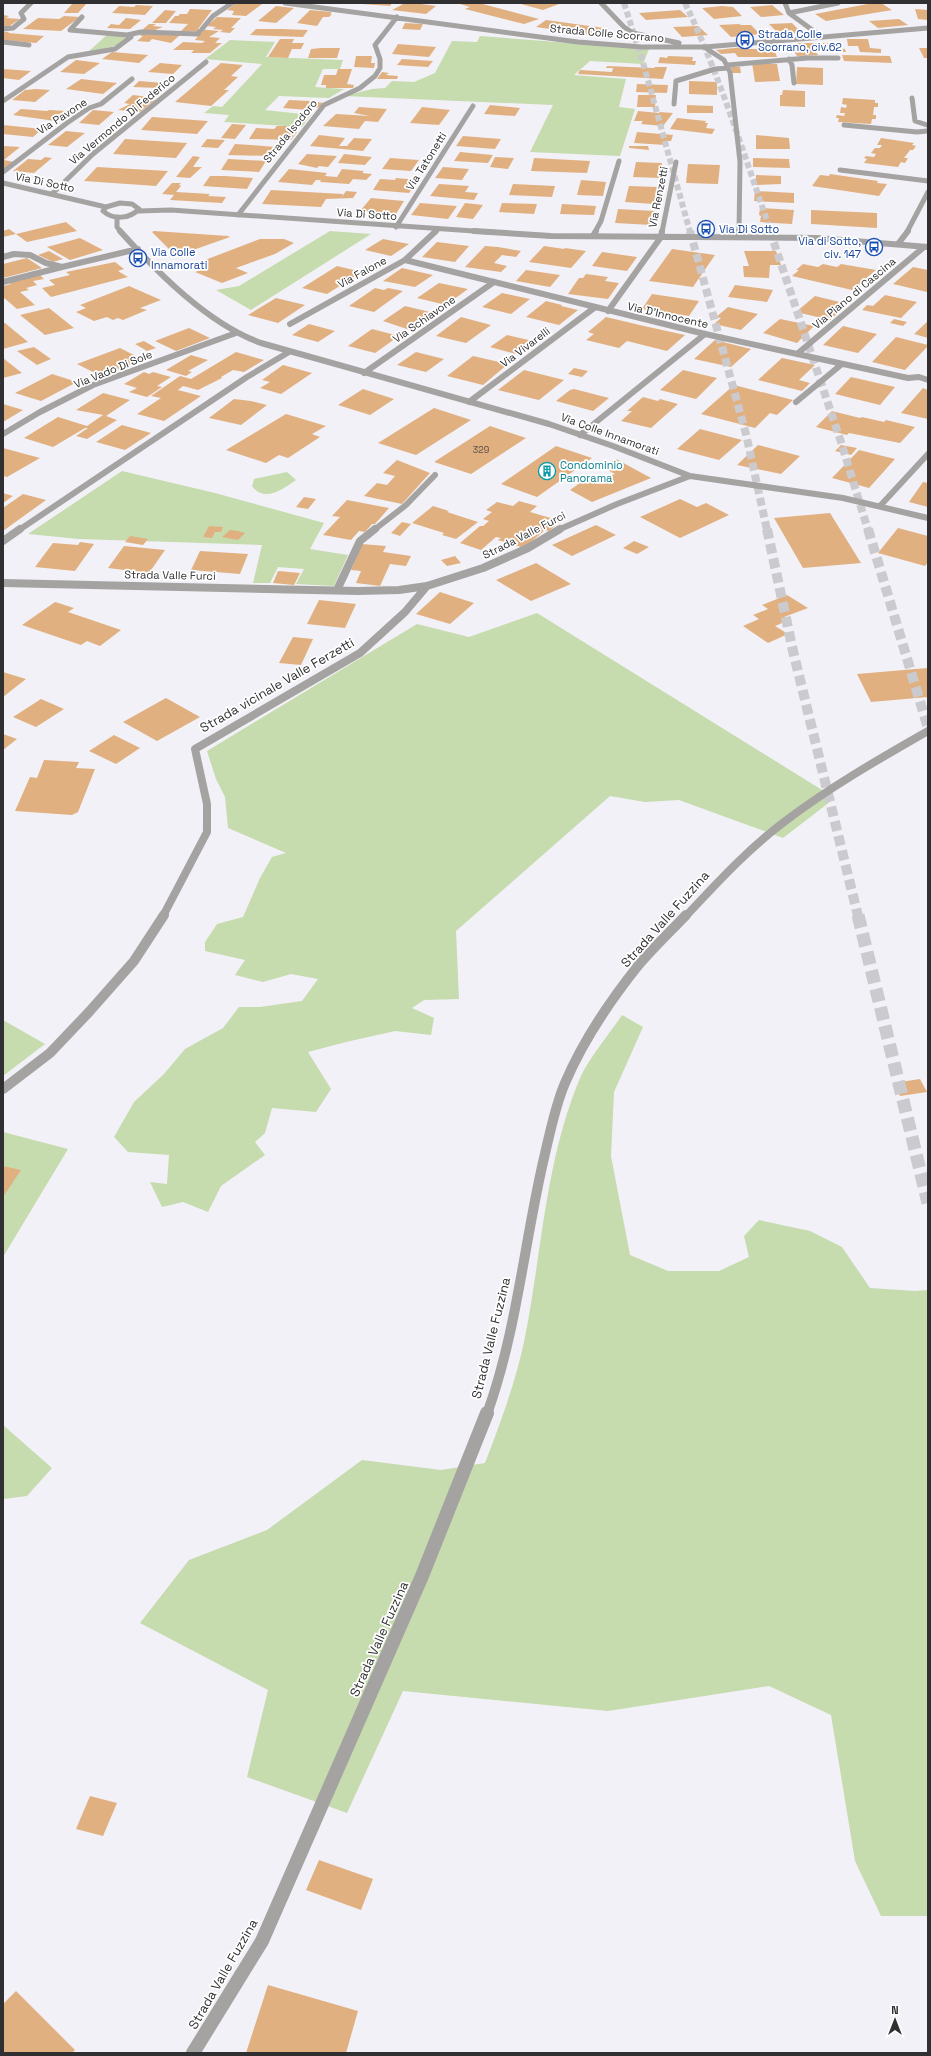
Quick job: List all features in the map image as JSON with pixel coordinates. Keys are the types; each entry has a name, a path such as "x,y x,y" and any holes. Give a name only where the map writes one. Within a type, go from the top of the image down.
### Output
{"street":[{"path":"3,29 12,28 24,19 21,13 30,3"},
{"path":"82,17 70,27 70,30 127,35 141,32 198,34 213,16 232,3"},
{"name":"Strada Colle Scorrano","path":"285,3 578,42 642,47 705,48 822,36 928,28"},
{"path":"601,3 624,27 633,33 705,48 724,60 728,66 740,162 739,236"},
{"path":"784,3 789,13 822,36"},
{"path":"789,13 838,3"},
{"name":"Strada Isodoro","path":"238,215 324,105 331,99 371,82 379,68 380,61 375,45 397,17"},
{"path":"3,101 61,60 68,57 115,49 130,39 131,37 127,35"},
{"path":"3,42 29,44"},
{"path":"674,104 676,81 715,69 728,66 789,59 838,58"},
{"path":"789,59 792,65 794,83"},
{"name":"Via Vermondo Di Federico","path":"52,194 94,154 206,62"},
{"name":"Via Pavone","path":"3,172 67,123 89,108 101,104 132,79"},
{"path":"912,98 915,121 928,128"},
{"name":"Via Tatonetti","path":"396,227 473,106"},
{"path":"844,125 916,132 928,128"},
{"path":"593,236 601,221 619,161"},
{"name":"Via Renzetti","path":"661,237 676,162"},
{"path":"840,170 928,181"},
{"name":"Via Di Sotto","path":"3,183 106,207"},
{"path":"28,196 39,191"},
{"path":"898,244 910,229 928,192"},
{"path":"126,203 136,205 140,209 139,211 133,215 117,217 104,213 103,209 126,203"},
{"name":"Via Di Sotto","path":"139,211 171,210 438,230 593,236 739,236 817,238 926,247"},
{"name":"Via Colle Innamorati","path":"117,217 117,227 138,249 191,299 212,317 236,333 289,352 580,435 690,476 843,498 928,518"},
{"name":"Via Falone","path":"290,324 405,260 438,230"},
{"path":"608,311 661,237"},
{"name":"Via Piano di Cascina","path":"796,354 926,247"},
{"path":"3,282 138,249"},
{"path":"3,258 16,254 30,254 56,266 62,267"},
{"name":"Via D'Innocente","path":"405,260 594,308 705,334 908,378 919,377 928,380"},
{"name":"Via Schiavone","path":"364,373 494,282"},
{"name":"Via Vivarelli","path":"468,402 594,308"},
{"name":"Via Vado Di Sole","path":"3,434 40,412 93,385 236,333"},
{"path":"580,435 705,334"},
{"path":"3,541 247,376 289,352"},
{"path":"796,402 842,364"},
{"path":"919,377 928,369"},
{"path":"880,506 928,454"},
{"path":"337,590 360,541 406,505 436,475"},
{"name":"Strada Valle Furci","path":"3,584 337,590 399,590 427,586 483,568 528,548 567,525 690,476"},
{"name":"Strada vicinale Valle Ferzetti","path":"3,1089 50,1053 89,1012 134,961 169,907 207,832 207,804 195,749 360,653 404,612 427,586"},
{"name":"Strada Valle Fuzzina","path":"193,2053 262,1941 422,1576 465,1471 495,1391 519,1293 533,1204 549,1137 565,1083 596,1026 637,967 728,871 784,822 855,773 928,731"}],"green space":[{"path":"108,34 128,38 115,46 88,52"},
{"path":"480,36 649,49 643,64 590,61 574,75 626,79 619,107 635,109 620,156 530,152 553,105 344,96 372,89 385,88 392,81 414,82 435,73 452,41 477,42"},
{"path":"230,40 275,42 266,57 343,60 340,69 323,69 315,87 344,89 329,98 279,96 265,110 311,115 302,127 224,122 229,115 204,113 213,106 222,107 262,64 205,59"},
{"path":"330,231 371,234 251,310 216,290 239,286"},
{"path":"122,471 215,493 324,523 310,549 348,555 334,586 296,584 304,569 278,567 270,583 253,583 262,545 79,539 28,534"},
{"path":"287,472 296,480 274,493 262,494 252,486 254,479"},
{"path":"537,613 835,798 783,838 679,800 645,802 610,796 456,931 459,999 424,1000 412,1008 434,1018 431,1035 395,1031 308,1052 331,1089 316,1112 272,1108 265,1133 255,1142 265,1155 221,1186 208,1212 183,1202 162,1207 150,1182 167,1184 169,1155 128,1152 114,1137 134,1102 164,1074 185,1049 223,1028 239,1007 260,1007 302,1001 318,979 291,974 263,982 235,975 245,960 205,951 205,942 217,924 243,917 260,878 272,857 286,853 228,828 225,797 216,779 207,751 417,624 469,637"},
{"path":"622,1015 643,1027 614,1092 611,1156 630,1255 668,1271 719,1271 749,1257 744,1236 759,1220 810,1231 842,1247 870,1288 915,1291 928,1290 928,1916 881,1916 855,1861 831,1715 769,1686 608,1711 403,1691 347,1813 247,1777 268,1690 140,1623 189,1560 267,1530 362,1460 441,1470 485,1463 507,1404 524,1342 546,1207 559,1140 581,1076 595,1053"},
{"path":"3,1020 45,1044 3,1076"},
{"path":"3,1132 68,1149 3,1257"},
{"path":"3,1425 52,1468 27,1496 3,1499"}],"building":[{"path":"73,3 87,3 78,13 64,13"},
{"path":"236,3 262,4 246,16 232,15 234,11 227,10"},
{"path":"348,3 392,3 390,6"},
{"path":"405,3 436,6 426,14 392,10"},
{"path":"479,3 539,19 524,24 465,9 470,7 460,4"},
{"path":"517,3 553,3 559,4 543,10"},
{"path":"873,3 881,3 892,10 826,21 815,14"},
{"path":"136,5 153,6 145,15 112,13 119,6 134,7"},
{"path":"772,5 784,15 761,17 750,7"},
{"path":"276,6 294,8 276,23 258,21"},
{"path":"722,6 733,7 742,16 714,19 702,8"},
{"path":"190,9 212,10 198,29 219,31 209,37 220,38 215,43 222,43 210,53 191,53 194,50 173,50 183,42 202,43 205,41 195,40 201,32 181,31 188,24 169,23 175,16 187,14"},
{"path":"915,9 928,10 928,20 918,19"},
{"path":"165,10 176,11 166,23 152,23"},
{"path":"310,10 332,12 330,14 332,14 329,17 323,17 317,26 297,23"},
{"path":"680,10 688,17 646,20 639,13"},
{"path":"3,15 9,16 6,18 20,19 8,27 3,27"},
{"path":"64,16 80,17 61,31 23,29 38,18 59,19"},
{"path":"217,17 241,18 231,28 235,28 230,33 220,32 223,30 213,29 216,27 207,26"},
{"path":"126,18 141,20 130,29 107,28 111,24 119,25"},
{"path":"899,19 908,25 878,28 869,21"},
{"path":"546,20 604,28 600,31 612,33 606,37 536,27"},
{"path":"405,23 423,24 420,30 402,29"},
{"path":"792,23 802,33 779,34 769,24"},
{"path":"149,24 156,24 153,26 163,27 155,30 142,30"},
{"path":"719,25 751,25 760,34 731,37"},
{"path":"698,26 708,35 682,37 673,27"},
{"path":"256,29 308,30 303,37 250,35"},
{"path":"3,32 44,36 36,43 3,40"},
{"path":"143,33 180,35 171,43 152,39 149,42 137,41 143,36 140,36"},
{"path":"280,39 294,39 292,43 304,43 301,49 292,49 288,58 268,57"},
{"path":"847,39 868,39 870,48 881,49 881,53 860,52 858,46 848,46"},
{"path":"798,43 830,43 833,46 812,47 818,55 797,56 792,48 801,47"},
{"path":"398,44 436,47 429,57 392,54"},
{"path":"762,44 786,44 788,47 774,47 778,52 775,52 777,57 738,57 735,53 721,54 716,50 744,47 745,49 766,49"},
{"path":"340,48 337,58 308,58 311,49"},
{"path":"919,48 928,48 928,58 924,58"},
{"path":"822,49 845,49 846,52 825,52"},
{"path":"112,52 148,55 139,63 102,59"},
{"path":"842,55 890,56 892,63 844,61"},
{"path":"356,56 372,56 371,63 375,63 374,68 354,67"},
{"path":"668,56 693,57 692,61 696,61 695,65 658,63 660,57 667,58"},
{"path":"402,59 433,61 428,67 397,65"},
{"path":"76,60 100,63 84,74 60,72"},
{"path":"160,63 182,65 173,74 148,72"},
{"path":"221,63 243,65 231,76 238,77 224,90 229,90 211,106 175,102"},
{"path":"752,63 777,64 780,81 755,82"},
{"path":"607,66 654,68 667,67 663,79 578,74 580,70 612,72 613,68 606,68"},
{"path":"731,67 740,67 741,73 732,73"},
{"path":"797,67 823,68 823,85 796,84"},
{"path":"3,69 31,71 19,80 3,78"},
{"path":"338,69 352,69 347,84 354,85 353,88 326,88 326,85 321,85 324,75 336,75"},
{"path":"382,72 389,73 386,75 398,76 397,79 377,79"},
{"path":"81,79 117,83 103,94 66,89"},
{"path":"139,81 164,83 159,88 133,87"},
{"path":"689,81 717,82 717,95 689,94"},
{"path":"637,84 668,85 667,93 636,92"},
{"path":"25,90 50,90 35,102 12,100"},
{"path":"783,90 805,91 805,107 780,106 780,95 782,95"},
{"path":"133,95 149,97 147,99 155,100 140,112 118,110 130,104 124,103"},
{"path":"638,95 656,95 655,107 637,107"},
{"path":"843,98 875,100 875,103 878,103 878,107 874,107 873,115 876,115 876,119 872,119 871,124 838,122 839,118 836,118 837,115 844,116 845,113 840,113 841,107 846,108 847,105 842,104"},
{"path":"289,100 323,103 320,107 308,110 283,108"},
{"path":"490,105 520,108 515,116 484,114"},
{"path":"687,105 713,106 713,113 687,113"},
{"path":"359,107 387,109 378,122 365,121 359,129 323,126 336,114 370,116 354,113"},
{"path":"422,107 450,110 439,125 410,123"},
{"path":"21,109 67,111 55,121 13,115"},
{"path":"93,110 114,112 99,125 79,123"},
{"path":"638,111 673,113 663,126 641,124 643,121 634,121"},
{"path":"152,117 208,121 197,134 141,130"},
{"path":"677,118 706,121 705,123 708,123 706,128 715,129 712,134 670,129"},
{"path":"232,124 246,125 235,139 221,138"},
{"path":"3,125 42,129 33,137 3,134"},
{"path":"277,126 289,126 286,131 297,132 291,140 249,139 256,128 274,129"},
{"path":"66,131 85,133 67,147 48,145"},
{"path":"637,132 673,135 671,141 668,141 666,145 634,143"},
{"path":"319,135 345,138 339,146 347,146 354,138 372,139 363,151 310,146"},
{"path":"756,135 789,138 790,149 756,149"},
{"path":"463,136 501,139 495,149 456,146"},
{"path":"881,138 914,143 912,145 916,146 913,150 910,150 904,158 908,158 905,163 901,162 898,167 864,163 867,159 864,158 866,156 874,157 876,154 871,153 875,148 880,148 882,145 877,145"},
{"path":"125,139 187,143 176,158 113,154"},
{"path":"207,139 225,140 218,148 201,147"},
{"path":"235,144 276,147 270,156 228,155"},
{"path":"3,146 20,147 4,160 14,162 3,170"},
{"path":"629,146 648,146 649,150 629,148"},
{"path":"460,152 493,155 488,163 454,161"},
{"path":"307,154 337,156 328,167 319,166 317,168 298,164"},
{"path":"344,154 372,157 365,165 338,163"},
{"path":"193,156 200,157 193,167 202,167 190,178 176,177"},
{"path":"45,157 52,158 34,173 13,171 28,159 41,160"},
{"path":"495,157 514,158 508,169 490,167"},
{"path":"390,158 419,160 411,171 382,169"},
{"path":"534,158 590,161 587,173 531,171"},
{"path":"753,158 789,159 790,168 753,167"},
{"path":"228,159 266,161 259,172 221,170"},
{"path":"636,162 662,163 660,178 633,177"},
{"path":"688,164 720,165 718,184 686,183"},
{"path":"97,167 168,171 156,186 84,181"},
{"path":"443,167 469,169 462,180 435,178"},
{"path":"289,169 327,173 325,176 337,177 342,169 364,171 362,173 372,174 366,180 353,179 349,184 320,182 321,180 316,180 312,185 278,182"},
{"path":"830,174 878,181 877,183 887,184 879,196 812,186 820,175 829,176"},
{"path":"756,175 781,176 781,184 756,185"},
{"path":"210,176 253,178 247,189 203,186"},
{"path":"396,178 418,180 409,193 373,190 380,179 395,180"},
{"path":"581,180 606,182 603,196 577,195"},
{"path":"172,183 181,183 179,185 181,186 176,192 210,194 208,196 226,197 222,203 170,200 174,195 162,194"},
{"path":"439,184 469,186 465,192 478,193 474,200 430,196"},
{"path":"513,184 555,186 552,197 509,195"},
{"path":"629,186 657,187 654,204 625,202"},
{"path":"271,190 343,194 341,198 346,191 357,192 353,198 326,199 321,207 262,204"},
{"path":"755,191 794,193 794,203 754,201"},
{"path":"371,198 404,201 396,214 360,211"},
{"path":"420,203 457,206 448,219 411,215"},
{"path":"465,203 483,205 473,219 456,217"},
{"path":"502,203 537,204 534,214 499,212"},
{"path":"562,204 596,206 594,215 560,214"},
{"path":"760,208 794,210 792,224 760,222"},
{"path":"618,209 655,211 652,225 615,223"},
{"path":"811,210 877,213 877,228 811,224"},
{"path":"66,222 77,231 27,242 16,234"},
{"path":"9,229 16,234 3,237 3,231"},
{"path":"152,232 230,237 176,256"},
{"path":"80,238 103,250 70,260 47,247"},
{"path":"260,239 284,239 294,243 275,254 236,268 248,273 222,283 195,272 203,269 192,265"},
{"path":"383,239 409,244 391,256 365,250"},
{"path":"437,242 469,246 455,262 422,257"},
{"path":"485,246 521,251 516,257 502,255 494,263 507,266 501,272 465,267"},
{"path":"544,246 586,251 571,268 529,262"},
{"path":"672,249 715,255 693,287 649,281"},
{"path":"49,251 63,259 53,262 38,255"},
{"path":"744,251 776,251 781,265 770,265 769,278 744,277 743,266 749,266"},
{"path":"602,252 637,257 627,271 592,266"},
{"path":"27,258 42,268 3,278 3,264"},
{"path":"115,262 124,269 118,271 128,277 51,297 42,288 55,285 49,280 70,275 66,272"},
{"path":"803,264 818,267 823,264 837,267 841,264 876,270 852,290 792,276"},
{"path":"337,266 362,272 327,294 302,288"},
{"path":"913,267 928,270 927,292 893,284"},
{"path":"402,268 433,275 415,287 383,281"},
{"path":"526,270 560,275 550,287 516,281"},
{"path":"39,274 44,279 33,281 37,285 26,288 29,290 20,292 35,305 17,309 3,297 3,286 11,284 8,282"},
{"path":"586,274 608,277 605,281 619,283 608,299 568,294 579,278 583,278"},
{"path":"439,283 468,289 446,305 417,298"},
{"path":"735,285 773,290 767,302 728,297"},
{"path":"129,286 161,300 140,308 147,310 123,320 118,318 113,320 107,317 94,321 76,312 86,308 80,305"},
{"path":"375,288 384,290 388,288 403,291 374,312 349,306"},
{"path":"502,293 530,299 511,314 482,307"},
{"path":"652,294 699,301 689,316 642,309"},
{"path":"885,295 917,302 901,318 862,310 867,305 873,306"},
{"path":"815,296 848,304 830,320 796,312"},
{"path":"276,298 305,305 278,323 248,315"},
{"path":"546,301 578,310 559,325 526,317"},
{"path":"405,306 434,313 410,330 383,321"},
{"path":"728,307 758,314 741,330 714,324 721,318 716,317"},
{"path":"49,308 74,328 45,335 20,315"},
{"path":"461,317 491,325 466,343 436,336"},
{"path":"606,317 685,335 667,351 627,341 619,348 586,340 594,334 588,332"},
{"path":"780,319 814,326 797,343 763,333"},
{"path":"894,319 907,322 903,326 890,323"},
{"path":"928,321 928,338 914,334"},
{"path":"3,323 5,323 28,342 3,349"},
{"path":"309,324 335,331 318,342 292,335"},
{"path":"843,326 877,334 858,353 823,345"},
{"path":"189,328 210,338 176,351 155,341"},
{"path":"372,329 399,336 375,353 348,346"},
{"path":"507,335 533,341 516,354 490,347"},
{"path":"896,337 928,346 905,370 872,362"},
{"path":"715,340 751,349 731,367 694,359"},
{"path":"144,341 156,348 147,351 135,344"},
{"path":"34,347 51,359 37,365 17,351"},
{"path":"120,348 144,360 101,376 77,364"},
{"path":"236,352 264,360 244,372 233,370 221,377 222,378 198,390 183,386 178,390 201,396 164,421 137,414 161,398 151,396 180,376 191,379"},
{"path":"416,352 444,359 426,372 397,365"},
{"path":"191,355 208,360 188,371 192,372 186,376 166,370"},
{"path":"473,356 508,364 483,385 447,376"},
{"path":"3,358 22,373 3,378"},
{"path":"782,358 815,365 799,380 810,383 802,391 758,380"},
{"path":"283,365 312,373 281,394 260,388 270,382 262,380"},
{"path":"574,368 588,371 582,377 568,374"},
{"path":"524,370 564,380 539,400 498,390"},
{"path":"683,370 717,378 696,399 660,390"},
{"path":"144,372 149,374 153,372 171,377 157,386 162,387 147,397 129,392 137,388 124,384"},
{"path":"52,374 77,382 41,401 15,393"},
{"path":"851,377 895,387 880,405 835,394"},
{"path":"734,385 793,400 777,415 770,413 755,428 701,414"},
{"path":"923,388 928,390 928,419 901,413"},
{"path":"363,389 394,399 370,415 338,405"},
{"path":"574,389 609,398 593,411 556,401 570,390"},
{"path":"103,393 130,400 106,416 117,420 87,439 76,436 88,428 85,428 53,447 24,438 58,417 87,426 103,415 76,410"},
{"path":"643,397 658,401 660,399 678,404 651,428 621,421 632,411 627,411"},
{"path":"234,399 267,405 241,425 209,418"},
{"path":"3,404 23,410 3,422"},
{"path":"434,408 471,420 416,455 378,443"},
{"path":"832,411 860,418 862,417 884,422 886,420 915,427 900,443 849,433 847,435 816,427"},
{"path":"286,414 326,426 312,434 320,437 288,458 279,455 266,463 226,450"},
{"path":"122,425 151,433 125,450 96,442"},
{"path":"490,426 526,438 471,474 434,462"},
{"path":"700,429 742,440 719,460 677,449"},
{"path":"758,445 800,456 781,474 737,465"},
{"path":"841,445 857,448 851,455 835,451"},
{"name":"Condominio Panorama","path":"556,446 592,458 537,497 501,484"},
{"path":"3,448 40,458 7,477 3,476"},
{"path":"859,450 895,459 869,488 832,478"},
{"path":"616,459 651,478 592,502 570,490 590,476 599,480 615,474 602,467"},
{"path":"397,460 430,473 402,504 364,496 377,483 387,485 395,476 383,473"},
{"path":"923,482 928,483 928,507 909,502"},
{"path":"3,493 13,496 3,503"},
{"path":"23,494 46,500 3,531 3,508"},
{"path":"304,497 316,499 308,509 296,507"},
{"path":"680,499 697,507 706,503 729,515 680,538 640,517"},
{"path":"347,500 389,508 375,524 372,524 365,532 359,531 351,540 323,535 340,517 332,516"},
{"path":"519,501 537,506 530,512 561,521 549,531 545,530 524,548 498,540 501,538 496,537 481,550 460,543 480,526 483,526 489,521 483,519 492,512 486,510 497,502 513,506"},
{"path":"433,506 478,522 456,539 442,535 444,533 412,523"},
{"path":"830,513 861,563 803,568 774,518"},
{"path":"402,522 411,524 400,536 391,533"},
{"path":"596,525 616,535 572,556 552,545"},
{"path":"209,526 223,527 221,532 215,532 212,538 203,537"},
{"path":"898,528 928,536 928,562 925,566 878,553"},
{"path":"230,530 245,533 238,540 222,537"},
{"path":"130,536 148,539 143,545 125,542"},
{"path":"634,541 649,547 637,554 623,548"},
{"path":"80,542 94,544 75,571 35,567 53,543 78,545"},
{"path":"362,544 386,546 383,552 411,556 406,566 390,564 380,586 356,583 361,571 351,570"},
{"path":"124,546 165,550 149,573 108,568"},
{"path":"200,551 248,554 240,574 191,570"},
{"path":"455,556 461,563 447,566 441,560"},
{"path":"536,563 571,584 531,601 496,580"},
{"path":"278,571 300,573 294,585 273,583"},
{"path":"440,592 474,603 450,624 416,614"},
{"path":"787,595 808,608 784,617 789,620 775,626 788,634 768,643 743,626 759,619 753,615 768,609 762,605"},
{"path":"319,600 356,604 345,628 307,624"},
{"path":"55,602 74,608 68,612 121,630 100,646 87,641 81,645 22,625"},
{"path":"293,637 313,639 301,665 279,663"},
{"path":"927,668 928,697 871,702 857,674"},
{"path":"3,672 26,679 3,697"},
{"path":"166,698 200,717 157,741 123,722"},
{"path":"41,699 64,709 36,727 13,717"},
{"path":"3,734 17,739 3,750"},
{"path":"114,735 140,748 116,764 89,751"},
{"path":"44,760 79,762 76,768 95,769 78,812 72,815 15,811 30,777 37,778"},
{"path":"920,1079 927,1092 900,1096 894,1083"},
{"path":"3,1166 21,1170 3,1197"},
{"path":"90,1796 117,1803 103,1836 76,1829"},
{"path":"319,1860 373,1879 361,1910 306,1890"},
{"path":"268,1985 358,2011 346,2053 246,2053"},
{"path":"16,1991 75,2050 72,2053 3,2053 3,2004"}],"tunnel":[{"path":"624,3 644,66 690,232"},
{"path":"685,3 698,31 720,87 771,232"},
{"path":"690,231 746,434 767,530"},
{"path":"770,231 841,442 868,530"},
{"path":"767,529 793,651 858,916"},
{"path":"868,529 928,728"},
{"path":"858,915 928,1203"}],"place":[{"name":"Strada Colle Scorrano, civ.62","path":"745,40"},
{"name":"Via Di Sotto","path":"706,229"},
{"name":"Via di Sotto, civ. 147","path":"874,247"},
{"name":"Via Colle Innamorati","path":"138,258"},
{"name":"Condominio Panorama","path":"547,471"}]}
